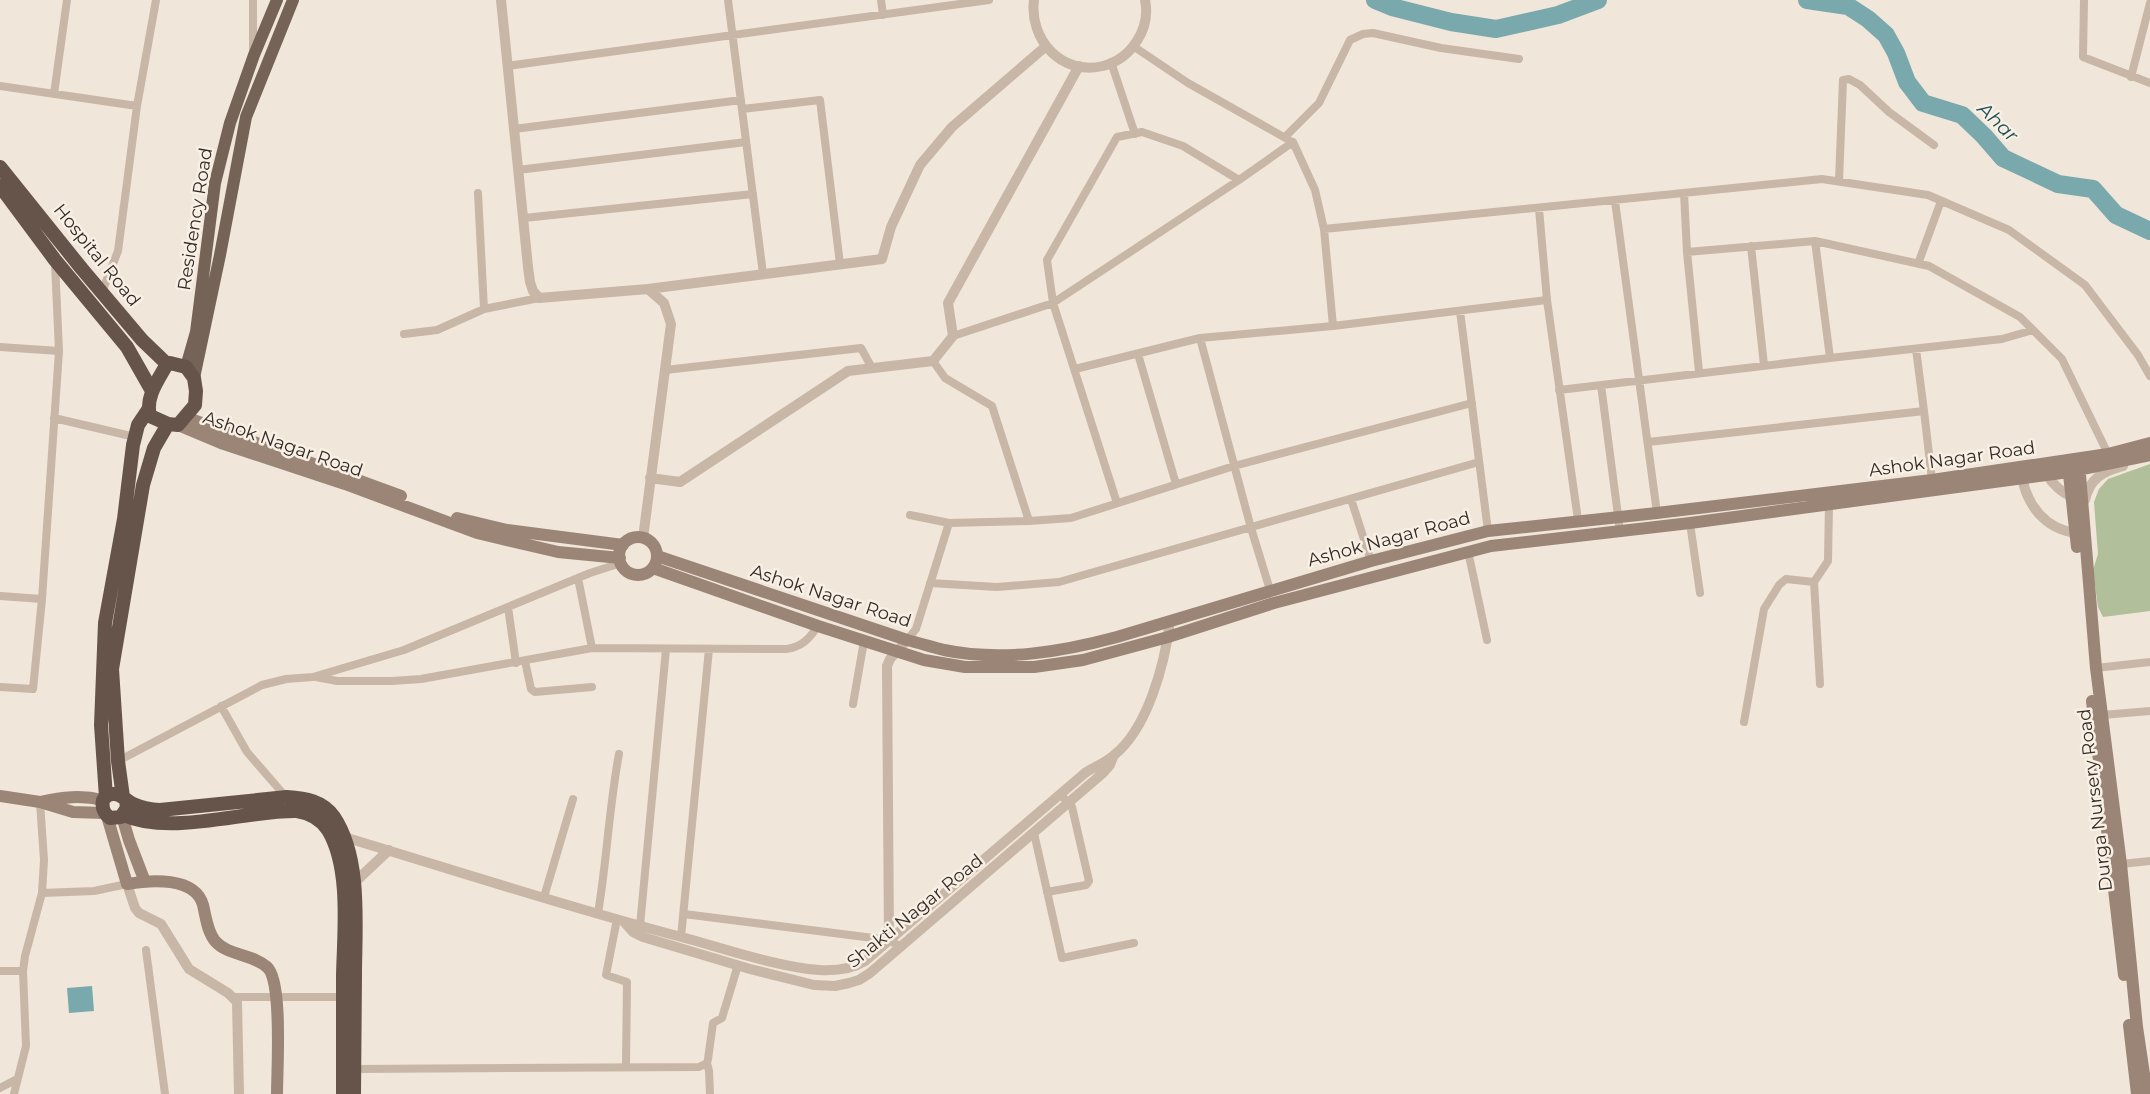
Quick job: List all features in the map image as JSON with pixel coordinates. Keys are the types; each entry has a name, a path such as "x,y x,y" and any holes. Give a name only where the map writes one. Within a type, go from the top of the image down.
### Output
{"highway":[{"name":"Hospital Road","path":"0,167 142,340 167,364"},
{"path":"0,186 55,260 127,347 152,391"},
{"path":"167,364 190,372 197,391 195,405 153,448 142,485 112,670 124,807 114,819 105,807 101,725 105,623 124,519 135,437 138,425 148,410 152,391 167,364"},
{"path":"148,410 150,416 177,422"},
{"path":"105,807 113,794 140,821 204,820 297,810 312,814 318,819 332,837 341,870 344,898 343,1094"},
{"path":"124,807 160,810 300,797 320,805 333,816 344,836 354,883 354,1094"}],"main road":[{"name":"Residency Road","path":"190,372 215,183 230,123 277,0"},
{"path":"190,372 220,256 246,117 293,0"},
{"path":"177,422 312,462 463,520 621,555"},
{"name":"Ashok Nagar Road","path":"655,562 907,640 957,652 998,655 1035,653 1083,646 1371,561 1488,531 2074,465 2150,443"},
{"path":"655,562 818,626 896,652 951,666 1034,667 1083,660 1168,637 1274,603 1491,546 1690,523 2047,475 2074,465 2150,456"},
{"name":"Durga Nursery Road","path":"2074,465 2073,497 2099,775 2112,865 2137,1094"},
{"name":"Durga Nursery Road","path":"2074,465 2083,507 2096,668 2144,1029 2147,1094"},
{"path":"643,538 651,543 655,562 648,572 635,575 624,569 621,555 629,540 643,538"},
{"path":"0,796 40,802 74,812 105,807 127,884 145,882 179,885 197,893 212,937 224,948 267,967 275,980 277,997 276,1094"},
{"path":"124,807 129,841 145,882"}],"street":[{"path":"54,94 66,0"},
{"path":"102,292 118,251 137,106 156,0"},
{"path":"253,0 254,55 267,66"},
{"path":"501,0 530,282 539,298"},
{"path":"728,0 763,274"},
{"path":"881,0 883,15"},
{"path":"508,66 989,0"},
{"path":"1034,0 1032,13 1035,30 1045,47 1065,62 1079,66 1104,66 1126,54 1139,39 1145,23 1145,0"},
{"path":"2084,0 2083,57 2150,83"},
{"path":"2131,77 2150,3"},
{"path":"650,478 680,482 848,371 933,361 953,336 1053,303 1239,180 1289,139 1319,103 1350,40 1373,33 1441,48 1519,59"},
{"path":"1133,46 1188,83 1289,139 1315,190 1324,229 1333,326"},
{"path":"404,334 437,330 484,309 539,298 648,289 882,258 891,227 920,165 952,127 1045,47"},
{"path":"1111,62 1135,134"},
{"path":"953,336 948,303 1079,66"},
{"path":"1839,181 1843,80 1849,79 1860,85 1889,112 1934,145"},
{"path":"0,86 137,106"},
{"path":"514,129 742,105 820,100 840,264"},
{"path":"1117,503 1053,303 1047,260 1117,137 1142,132 1183,146 1239,180"},
{"path":"518,170 746,142"},
{"path":"1324,229 1822,179 1928,195 2009,230 2085,285 2138,355 2150,376"},
{"path":"478,193 484,309"},
{"path":"1684,193 1699,372"},
{"path":"524,218 753,194"},
{"path":"1615,201 1657,513"},
{"path":"1918,264 1941,201"},
{"path":"1539,209 1546,300 1578,520"},
{"path":"1687,252 1815,241 1929,266 2020,317 2063,359 2109,454"},
{"path":"1815,241 1830,358"},
{"path":"1751,246 1764,365"},
{"path":"0,687 33,689 42,600 59,352 55,260"},
{"path":"643,538 671,324 664,303 648,289"},
{"path":"1074,369 1200,338 1333,326 1546,300"},
{"path":"1460,311 1488,531"},
{"path":"1559,390 2002,339 2034,330"},
{"path":"1200,338 1269,590"},
{"path":"0,347 59,352"},
{"path":"665,370 861,348 872,368"},
{"path":"1916,349 1932,480"},
{"path":"1138,354 1177,484"},
{"path":"933,361 945,378 992,406 1029,522"},
{"path":"1601,385 1620,531"},
{"path":"910,515 949,523 1029,522 1071,518 1234,466 1472,403"},
{"path":"1648,442 1924,411"},
{"path":"54,418 135,437"},
{"path":"2083,507 2088,486 2099,475 2150,456"},
{"path":"930,583 997,587 1059,582 1479,461"},
{"path":"2047,475 2053,485 2073,497"},
{"path":"2022,478 2030,503 2039,514 2062,531 2076,533"},
{"path":"1350,499 1371,561"},
{"path":"1820,684 1814,582 1828,561 1829,503"},
{"path":"901,947 893,937 889,906 887,666 915,629 949,523"},
{"path":"1690,523 1700,593"},
{"path":"1468,551 1487,640"},
{"path":"118,761 262,685 286,679 313,677 404,650 578,578 621,555"},
{"path":"578,578 592,648"},
{"path":"1744,722 1764,609 1786,579 1814,582"},
{"path":"0,596 42,600"},
{"path":"508,607 520,662 531,689 535,692 593,688"},
{"name":"Shakti Nagar Road","path":"344,836 640,926 760,958 826,970 845,969 859,965 1060,794 1093,767 1113,757 1129,740 1146,712 1168,637 1170,621"},
{"path":"313,677 337,681 406,680 592,648 796,648 806,642 818,626"},
{"path":"853,704 864,641"},
{"path":"640,926 666,649"},
{"path":"681,937 709,649"},
{"path":"2096,668 2150,662"},
{"path":"221,706 247,752 287,797"},
{"path":"2102,715 2150,711"},
{"path":"598,913 606,866 613,783 619,754"},
{"name":"Shakti Nagar Road","path":"620,920 637,934 738,965 814,985 835,986 855,982 901,947 1103,774 1113,757"},
{"path":"1047,892 1086,885 1089,881 1073,813 1069,803 1060,794"},
{"path":"544,897 573,799"},
{"path":"14,1094 26,1046 23,971 42,893 44,850 40,802"},
{"path":"1034,833 1062,958 1134,943"},
{"path":"354,883 389,850"},
{"path":"2121,864 2150,861"},
{"path":"42,893 94,891 127,884 135,908 139,913 161,924 189,970 237,1002 239,1094"},
{"path":"684,914 893,937"},
{"path":"620,920 606,975 627,982 626,1067"},
{"path":"146,950 166,1094"},
{"path":"710,1094 707,1063 713,1023 722,1018 738,965"},
{"path":"0,971 23,971"},
{"path":"234,998 343,997"},
{"path":"354,1069 694,1067 707,1063"},
{"path":"0,1088 17,1079"}],"green space":[{"path":"2150,464 2150,611 2103,617 2098,607 2093,570 2098,554 2094,502 2099,489 2108,479"}],"water":[{"path":"92,986 94,1011 69,1013 67,988"}],"waterway":[{"name":"Ahar","path":"1375,0 1451,22 1496,29 1558,15 1598,0"},
{"name":"Ahar","path":"1807,0 1848,6 1868,19 1886,35 1907,82 1923,103 1962,115 2003,158 2058,184 2093,189 2116,215 2150,231"}]}
